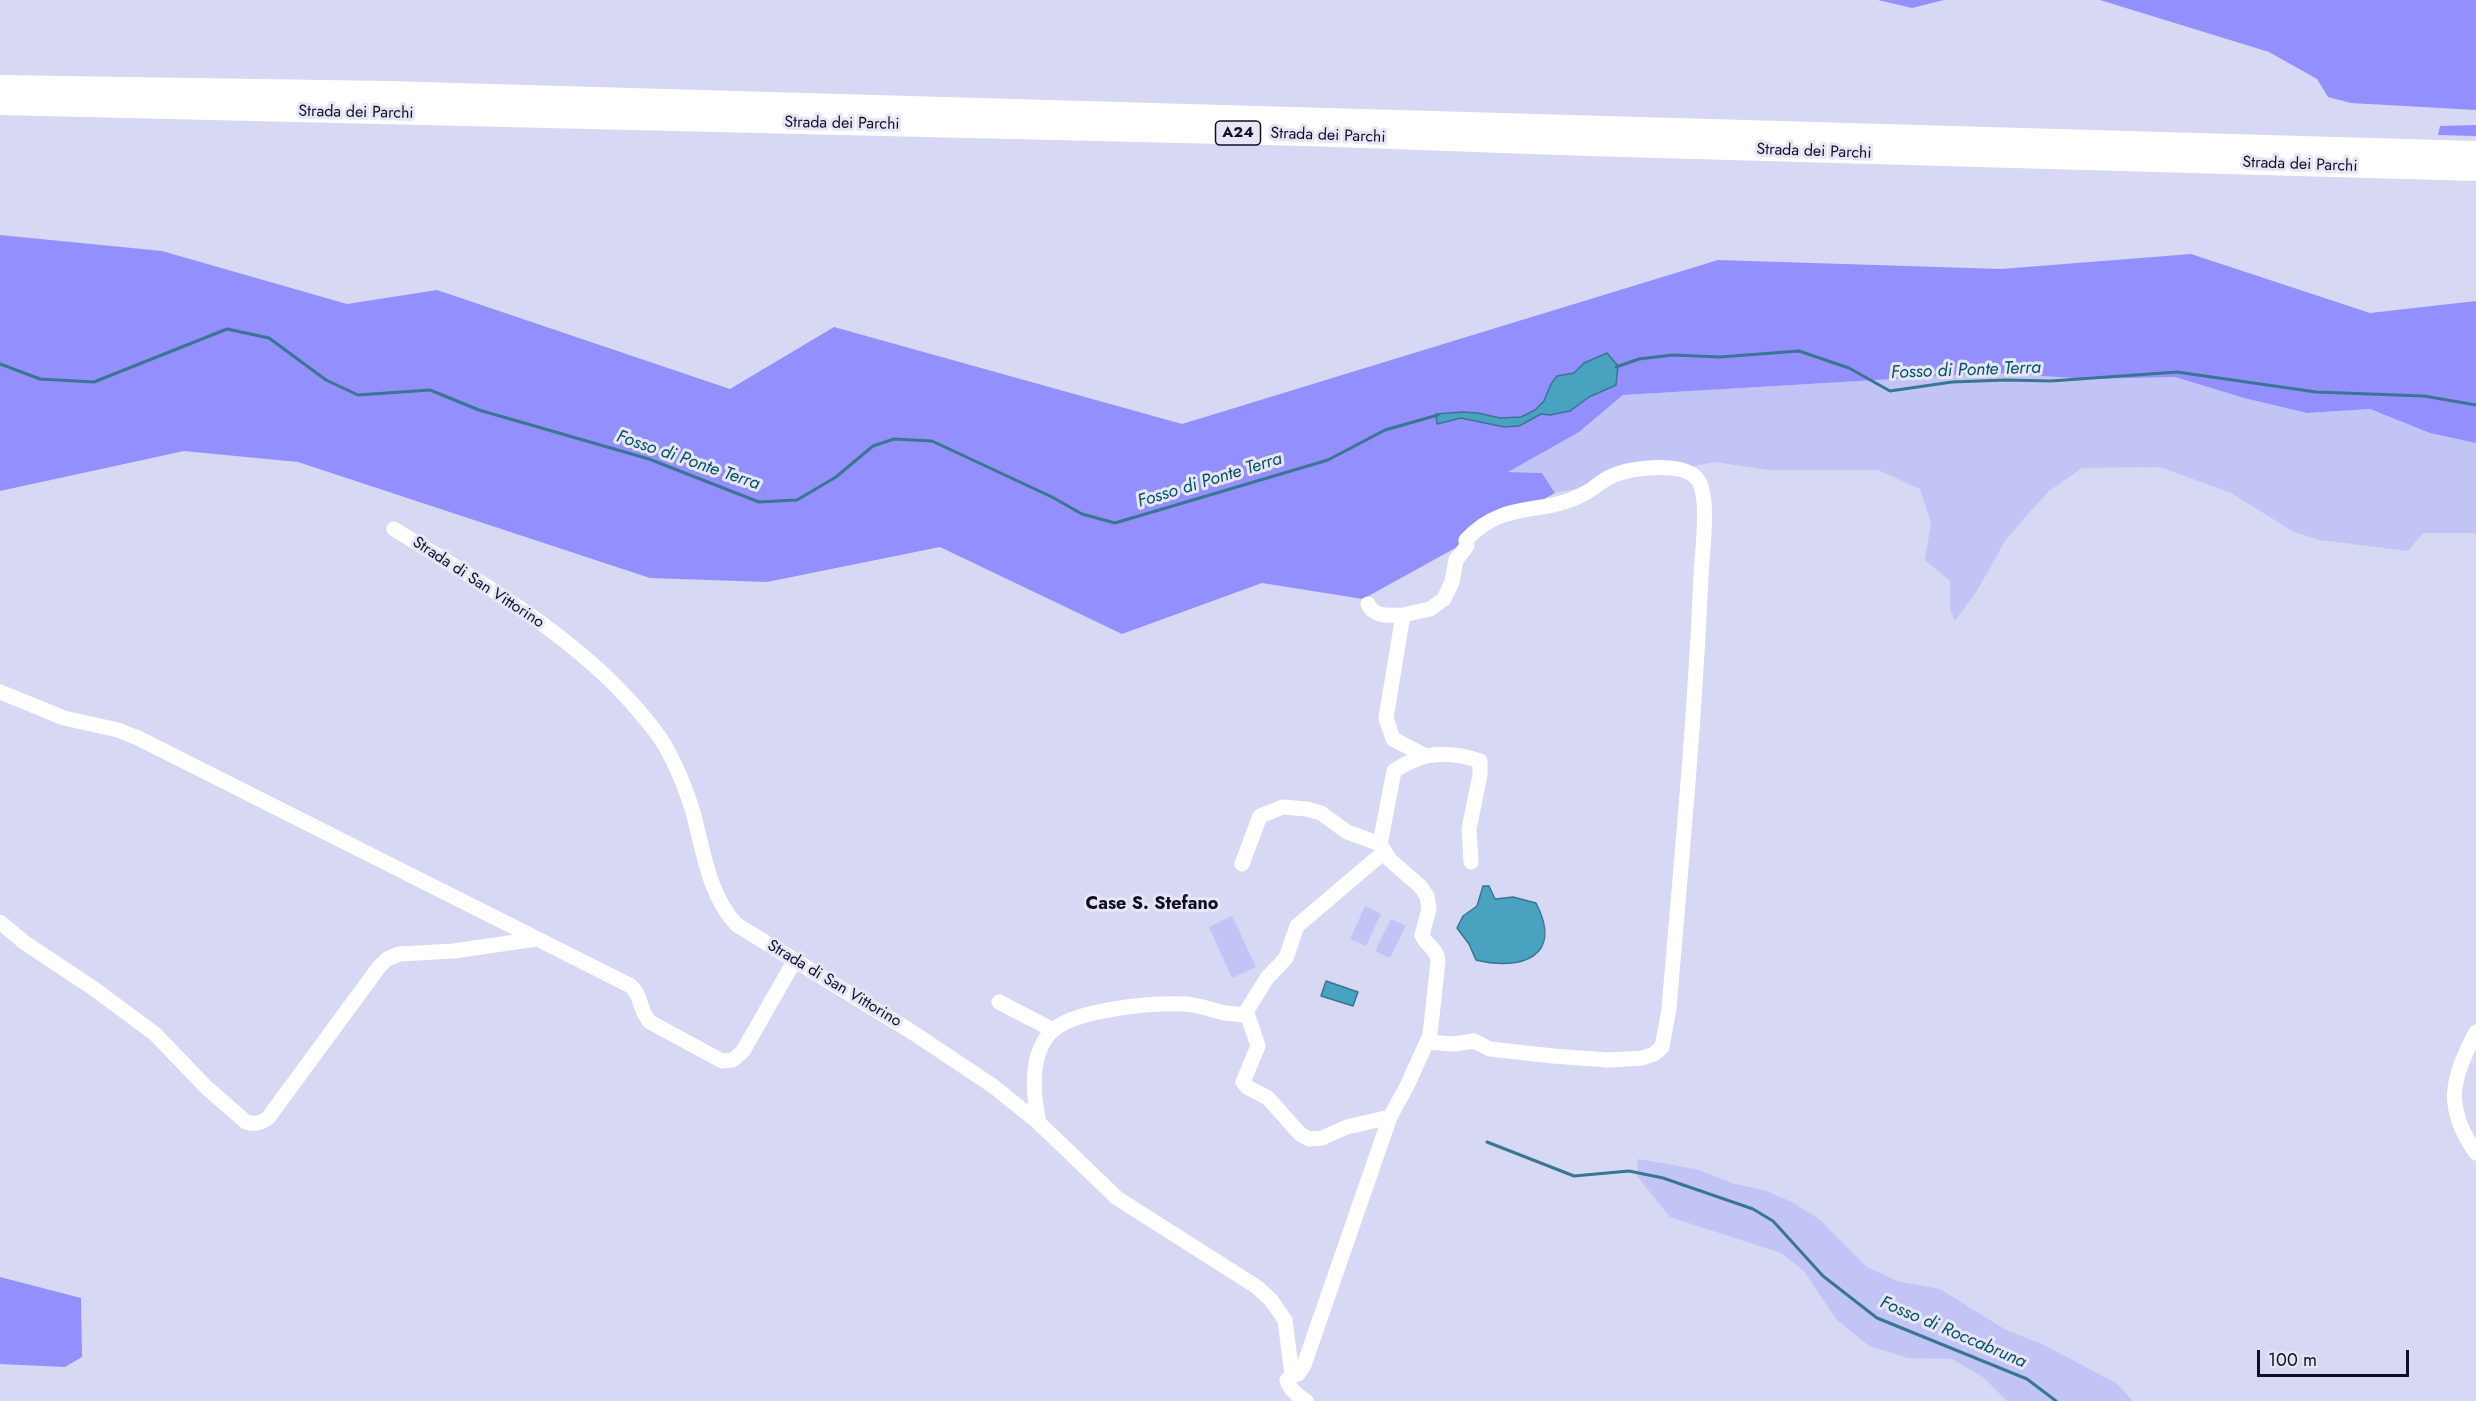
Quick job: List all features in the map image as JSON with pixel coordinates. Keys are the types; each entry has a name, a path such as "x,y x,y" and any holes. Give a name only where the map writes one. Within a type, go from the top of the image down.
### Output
{"highway":[{"name":"Strada dei Parchi","path":"0,86 424,93 2476,152"},
{"name":"Strada dei Parchi","path":"0,104 1306,135 1612,146 2476,170"}],"street":[{"path":"1368,604 1370,610 1376,613 1403,615 1430,609 1444,599 1452,582 1456,560 1467,546 1466,540 1480,527 1516,510 1569,501 1586,493 1606,479 1628,471 1677,468 1694,476 1701,486 1703,514 1697,666 1669,1009 1664,1044 1660,1050 1648,1056 1614,1060 1490,1049 1474,1041 1454,1044 1427,1042"},
{"name":"Strada di San Vittorino","path":"394,529 523,609 618,687 655,731 670,754 687,795 714,884 727,913 744,930 938,1048 993,1086 1039,1123 1117,1198 1246,1279 1266,1295 1283,1314 1287,1326 1292,1375 1287,1380 1290,1387 1306,1401"},
{"path":"1403,615 1386,718 1393,739 1426,756"},
{"path":"0,692 57,716 123,731 633,987 639,996 642,1012 650,1022 725,1062 737,1058 743,1052 795,960"},
{"path":"1244,1015 1267,978 1286,958 1297,926 1382,848 1394,771 1426,756 1446,754 1467,756 1480,761 1480,775 1469,829 1471,862"},
{"path":"1242,864 1260,816 1283,807 1317,812 1343,830 1382,848 1422,888 1428,899 1429,909 1422,935 1436,952 1438,961 1432,1028 1390,1117 1304,1365 1298,1374 1292,1375"},
{"path":"0,922 32,948 93,988 155,1034 212,1093 246,1122 253,1124 268,1118 387,959 402,953 454,951 536,939"},
{"path":"999,1002 1053,1030"},
{"path":"1039,1123 1034,1090 1036,1066 1041,1046 1053,1030 1070,1019 1096,1012 1174,1004 1194,1005 1244,1015 1250,1020 1258,1046 1243,1082 1247,1087 1268,1098 1304,1137 1322,1138 1347,1127 1390,1117"},
{"path":"2476,1032 2459,1067 2454,1095 2462,1128 2476,1153"}],"shaded area":[{"path":"1878,0 1944,0 1912,8"},
{"path":"2100,0 2476,0 2476,110 2351,103 2328,97 2317,79 2269,52"},
{"path":"2476,125 2476,136 2438,135 2440,126"},
{"path":"0,235 162,251 347,304 437,290 730,389 834,327 1182,424 1718,260 2001,269 2191,254 2370,313 2476,301 2476,443 2430,433 2370,409 2307,413 2244,398 2175,377 2091,379 1994,373 1623,395 1579,432 1508,472 1542,473 1555,493 1363,599 1262,583 1122,634 940,547 767,582 650,578 298,462 184,451 0,491"},
{"path":"1607,353 1618,366 1616,385 1589,397 1570,411 1550,415 1541,414 1519,426 1504,427 1461,418 1437,424 1436,414 1463,412 1500,418 1521,417 1535,410 1544,401 1557,376 1574,373 1584,363"},
{"path":"1994,373 2091,379 2175,377 2244,398 2307,413 2370,409 2430,433 2476,443 2476,533 2423,533 2408,551 2320,540 2294,532 2231,493 2160,467 2082,468 2049,491 2005,541 1978,589 1955,621 1950,609 1950,581 1925,560 1931,523 1920,489 1878,470 1768,470 1715,462 1555,493 1542,473 1507,472 1579,432 1623,395"},
{"path":"1483,886 1489,886 1495,899 1513,897 1536,903 1543,921 1545,936 1541,948 1533,956 1522,961 1508,963 1476,960 1469,944 1457,928 1463,916 1477,906"},
{"path":"1365,906 1381,914 1366,946 1350,939"},
{"path":"1232,916 1256,967 1232,978 1209,927"},
{"path":"1391,919 1406,926 1390,958 1375,951"},
{"path":"1326,981 1358,992 1353,1006 1321,996"},
{"path":"1638,1159 1696,1169 1735,1184 1764,1190 1792,1202 1819,1219 1867,1267 1897,1281 1940,1289 2006,1330 2042,1344 2116,1383 2133,1401 2007,1401 1983,1377 1952,1359 1908,1358 1869,1346 1836,1319 1804,1271 1781,1253 1670,1217 1637,1176"},
{"path":"0,1277 81,1298 82,1357 65,1367 0,1364"}],"waterway":[{"name":"Fosso di Ponte Terra","path":"0,364 40,379 94,382 227,329 269,338 326,380 358,395 430,390 479,410 649,459 759,502 797,500 836,477 873,446 894,439 932,441 1052,497 1082,514 1115,523 1328,460 1385,430 1438,415"},
{"name":"Fosso di Ponte Terra","path":"1616,367 1639,359 1673,355 1720,357 1799,351 1849,368 1890,391 1952,382 2051,381 2177,372 2316,392 2424,396 2476,405"},
{"name":"Fosso di Roccabruna","path":"1487,1142 1574,1176 1629,1171 1663,1178 1753,1209 1773,1221 1823,1276 1877,1318 2027,1379 2056,1401"}],"district":[{"name":"Case S. Stefano","path":"1152,905"}]}
